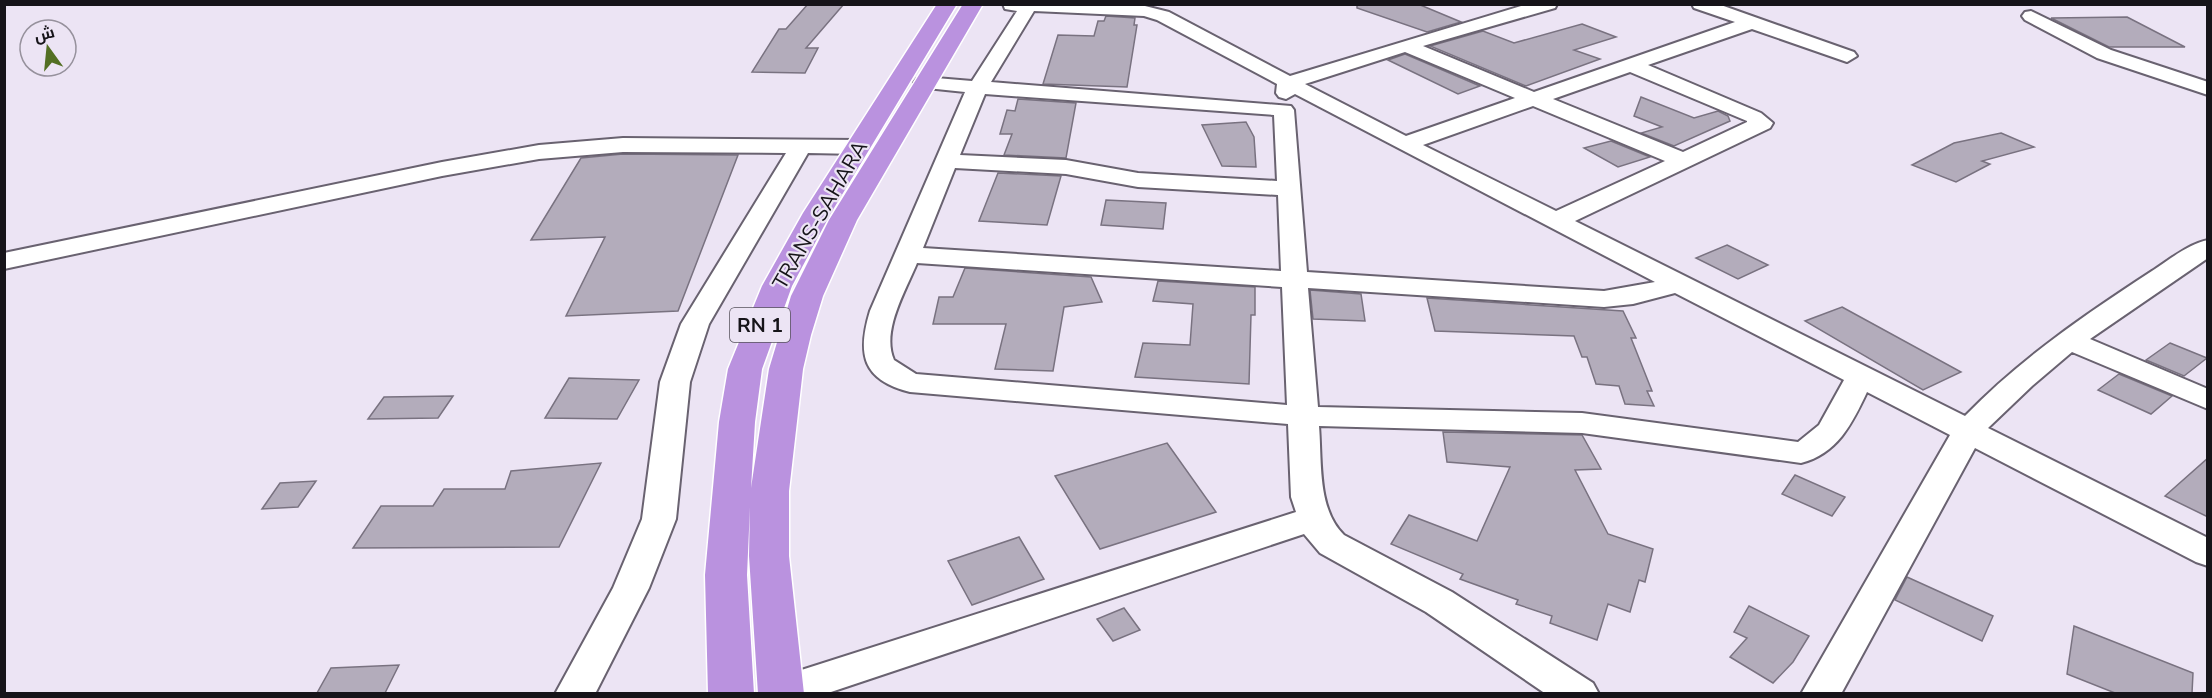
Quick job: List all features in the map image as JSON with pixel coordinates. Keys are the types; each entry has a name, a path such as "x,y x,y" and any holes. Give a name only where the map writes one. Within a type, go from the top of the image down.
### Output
{"highway":[{"name":"TRANS-SAHARA","path":"731,693 726,576 736,433 745,369 777,286 817,213 947,4"},
{"name":"TRANS-SAHARA","path":"781,692 769,556 770,491 786,369 807,296 843,220 973,4"}],"street":[{"path":"924,83 977,88 1285,96 1406,46 1549,4"},
{"path":"1700,4 1847,56"},
{"path":"1861,376 1824,441 1813,449 1801,453 1582,423 1303,416 910,383 893,376 875,356 874,345 906,255 945,161 977,88 1022,5 1153,12 1285,96 1404,144 1968,430 2208,553"},
{"path":"2031,16 2104,54 2208,89"},
{"path":"1404,144 1751,23"},
{"path":"1406,46 1685,161"},
{"path":"1555,221 1756,128 1761,121 1630,65"},
{"path":"1285,96 1308,497 1313,519 1319,531 1332,544 1447,607 1531,665 1580,693"},
{"path":"4,261 442,169 530,154 622,145 859,147"},
{"path":"576,693 631,588 659,519 675,382 695,324 801,146"},
{"path":"945,161 1066,167 1138,180 1289,189"},
{"path":"1821,693 1968,430 1990,406 2119,303 2208,247"},
{"path":"906,255 1604,299 1633,296 1679,284"},
{"path":"2071,341 2208,400"},
{"path":"781,692 1313,519"}],"building":[{"path":"808,4 844,4 806,48 818,48 805,73 752,72 779,29 786,29"},
{"path":"1357,4 1418,4 1461,22 1427,32 1357,8"},
{"path":"1106,16 1135,18 1134,25 1137,25 1127,87 1043,84 1058,35 1094,36 1098,21 1104,21"},
{"path":"2127,17 2185,47 2109,47 2051,18"},
{"path":"1582,24 1616,37 1574,50 1600,59 1526,86 1430,46 1483,31 1514,43"},
{"path":"1405,54 1480,86 1458,94 1388,60"},
{"path":"1641,97 1694,118 1718,111 1728,116 1730,121 1674,146 1641,133 1662,127 1634,116"},
{"path":"1018,99 1076,103 1066,158 1004,155 1012,134 1000,134 1007,110 1015,111"},
{"path":"1246,122 1254,137 1256,167 1222,166 1202,125"},
{"path":"2001,133 2034,147 1982,161 1990,164 1956,182 1912,165 1954,143"},
{"path":"1611,141 1650,157 1618,167 1584,148"},
{"path":"623,154 738,155 678,311 566,316 605,237 531,240 581,158"},
{"path":"998,173 1061,176 1047,225 979,221"},
{"path":"1106,200 1166,203 1163,229 1101,225"},
{"path":"1727,245 1768,265 1738,279 1696,258"},
{"path":"965,268 1091,277 1102,302 1064,307 1053,371 995,369 1006,324 933,324 939,297 953,297"},
{"path":"1158,281 1255,287 1255,315 1251,315 1249,384 1135,377 1143,343 1190,345 1193,304 1153,301"},
{"path":"1310,290 1361,294 1365,321 1313,319"},
{"path":"1427,298 1623,311 1636,338 1631,338 1652,391 1647,391 1654,406 1625,404 1619,386 1596,384 1587,357 1582,357 1574,336 1435,331"},
{"path":"1842,307 1961,372 1923,390 1805,321"},
{"path":"2170,343 2207,358 2184,376 2146,360"},
{"path":"2119,374 2172,396 2151,414 2098,390"},
{"path":"569,378 639,380 617,419 545,418"},
{"path":"453,396 438,418 368,419 384,397"},
{"path":"1443,432 1582,435 1601,469 1575,470 1608,534 1653,549 1645,582 1639,580 1630,612 1608,604 1597,640 1550,623 1552,616 1516,604 1518,600 1460,579 1463,574 1391,544 1409,515 1477,541 1510,467 1447,462"},
{"path":"1167,443 1216,512 1100,549 1055,476"},
{"path":"2208,458 2208,517 2165,496"},
{"path":"601,463 559,547 353,548 381,506 433,506 444,489 505,489 511,471"},
{"path":"1795,475 1845,497 1832,516 1782,494"},
{"path":"316,481 298,507 262,509 280,483"},
{"path":"1019,537 1044,579 972,605 948,561"},
{"path":"1907,577 1993,616 1982,641 1895,600"},
{"path":"1749,606 1809,636 1793,662 1773,683 1730,657 1747,638 1734,632"},
{"path":"1124,608 1140,630 1113,641 1097,619"},
{"path":"2074,626 2193,673 2192,693 2115,693 2067,674"},
{"path":"399,665 385,693 317,693 331,668"}]}
